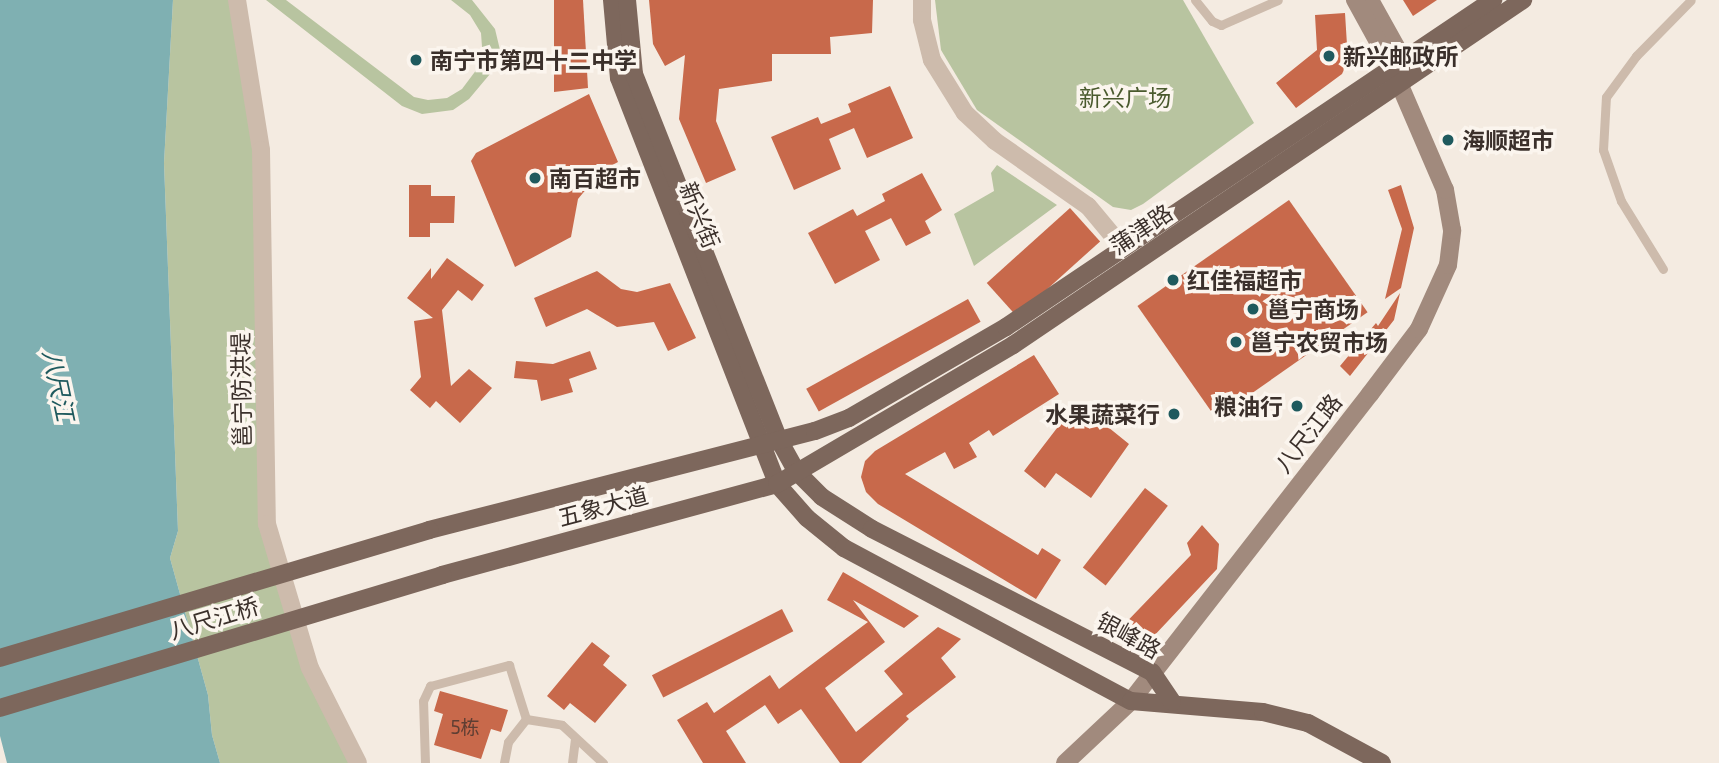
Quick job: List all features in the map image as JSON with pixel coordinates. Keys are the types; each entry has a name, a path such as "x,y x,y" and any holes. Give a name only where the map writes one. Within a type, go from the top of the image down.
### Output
{"main road":[{"name":"新兴街","path":"612,0 619,78 771,441"},
{"name":"新兴街","path":"627,0 634,74 771,441"},
{"name":"蒲津路","path":"778,484 1013,345 1399,72 1493,0"},
{"name":"蒲津路","path":"771,441 849,418 1006,327 1399,72 1523,0"},
{"name":"银峰路","path":"771,441 822,497 872,529 1152,672 1172,702"},
{"path":"771,441 778,484 807,518 844,548 1130,701 1172,702 1263,712 1308,723 1382,763"},
{"name":"五象大道","path":"429,530 771,441"},
{"name":"五象大道","path":"442,575 778,484"},
{"name":"八尺江桥","path":"0,658 429,530"},
{"name":"八尺江桥","path":"0,708 442,575"},
{"path":"1346,742 1360,763"}],"street":[{"name":"邕宁防洪堤","path":"237,0 261,150 267,524 310,668 358,763"},
{"path":"922,0 922,20 932,60 965,113 995,141 1088,206 1124,248"},
{"path":"1355,0 1399,72"},
{"path":"1370,0 1399,72"},
{"name":"八尺江路","path":"1065,763 1130,701 1419,329 1448,265 1452,230 1445,190 1399,72"}],"lane":[{"path":"1195,0 1212,21 1221,25 1278,0"},
{"path":"1663,269 1621,201 1603,150 1606,97 1636,56 1691,0"},
{"path":"425,763 423,701 430,686 509,665 526,719"},
{"path":"526,719 562,725 603,763"},
{"path":"504,763 508,742 526,719"},
{"path":"572,763 575,739"}],"green space":[{"path":"173,0 237,0 261,150 267,524 310,668 358,763 220,763 212,735 208,695 170,558 178,531 164,163"},
{"path":"266,0 286,0 414,97 428,100 447,98 462,89 483,61 481,33 470,15 451,0 472,0 495,29 500,50 495,68 469,99 453,110 422,114 402,106"},
{"name":"新兴广场","path":"935,0 1183,0 1254,123 1143,204 1131,210 1113,207 977,110 941,50"},
{"path":"997,165 1057,205 974,266 954,214 994,191 991,173"}],"water":[{"name":"八尺江","path":"0,0 173,0 164,163 178,531 170,558 208,695 212,735 220,763 7,763 0,736"}],"building":[{"path":"554,0 583,0 588,88 554,92"},
{"path":"649,0 873,0 872,33 830,37 831,54 772,54 772,81 719,89 716,121 736,170 706,183 679,119 685,55 665,66 653,44"},
{"path":"1403,0 1437,0 1413,16"},
{"name":"新兴邮政所","path":"1345,13 1348,61 1342,74 1296,108 1276,83 1317,50 1315,15"},
{"path":"890,86 913,138 867,158 854,128 829,139 841,169 794,190 771,137 818,117 821,124 851,112 848,104"},
{"name":"南百超市","path":"589,94 618,162 601,171 578,199 571,237 515,267 471,161 476,153"},
{"path":"922,173 942,210 925,221 931,233 906,246 891,218 865,231 880,260 835,284 808,233 853,209 857,216 885,201 882,194"},
{"path":"409,185 431,185 431,196 455,196 454,223 430,223 430,237 409,237"},
{"path":"1401,185 1414,228 1401,288 1385,299 1402,229 1388,190"},
{"name":"邕宁商场","path":"1289,200 1368,312 1216,418 1137,306"},
{"path":"1070,208 1100,241 1017,316 987,283"},
{"path":"447,258 484,285 472,301 458,290 442,310 451,386 469,369 492,388 460,423 436,401 430,408 410,390 421,377 414,321 433,318 407,298 431,268 431,279"},
{"path":"597,271 621,289 637,292 670,283 696,338 668,351 654,322 617,327 587,309 546,327 534,298"},
{"path":"1400,293 1394,320 1350,376 1340,366 1376,323 1378,326"},
{"path":"968,299 981,322 819,411 806,389"},
{"path":"590,351 597,369 569,379 573,392 541,401 537,380 514,378 516,361 553,364"},
{"path":"1034,355 1059,394 993,436 989,430 969,443 977,457 954,469 945,452 905,474 1038,555 1042,548 1061,560 1036,599 878,504 866,492 861,477 865,461 875,451"},
{"path":"1077,402 1129,444 1091,498 1056,473 1045,488 1024,471"},
{"path":"1145,488 1168,506 1106,585 1083,568"},
{"path":"1202,525 1219,544 1217,569 1151,639 1130,645 1113,636 1191,555 1187,543"},
{"path":"843,572 919,616 904,628 853,600 885,642 825,688 856,732 903,694 884,671 938,627 961,639 941,658 956,677 906,716 909,719 861,763 840,763 801,709 778,724 765,705 726,731 746,763 703,763 677,720 707,702 714,713 770,675 779,689 868,622 827,600"},
{"path":"782,609 793,631 663,698 652,675"},
{"path":"592,642 610,656 603,665 627,685 595,723 570,703 564,710 547,696"},
{"path":"440,691 508,710 501,732 491,729 481,759 434,745 443,714 434,711"}],"place":[{"name":"新兴邮政所","path":"1329,56"},
{"name":"南宁市第四十二中学","path":"416,60"},
{"name":"海顺超市","path":"1448,140"},
{"name":"南百超市","path":"535,178"},
{"name":"红佳福超市","path":"1173,280"},
{"name":"邕宁商场","path":"1253,309"},
{"name":"邕宁农贸市场","path":"1236,342"},
{"name":"粮油行","path":"1297,406"},
{"name":"水果蔬菜行","path":"1174,414"}]}
